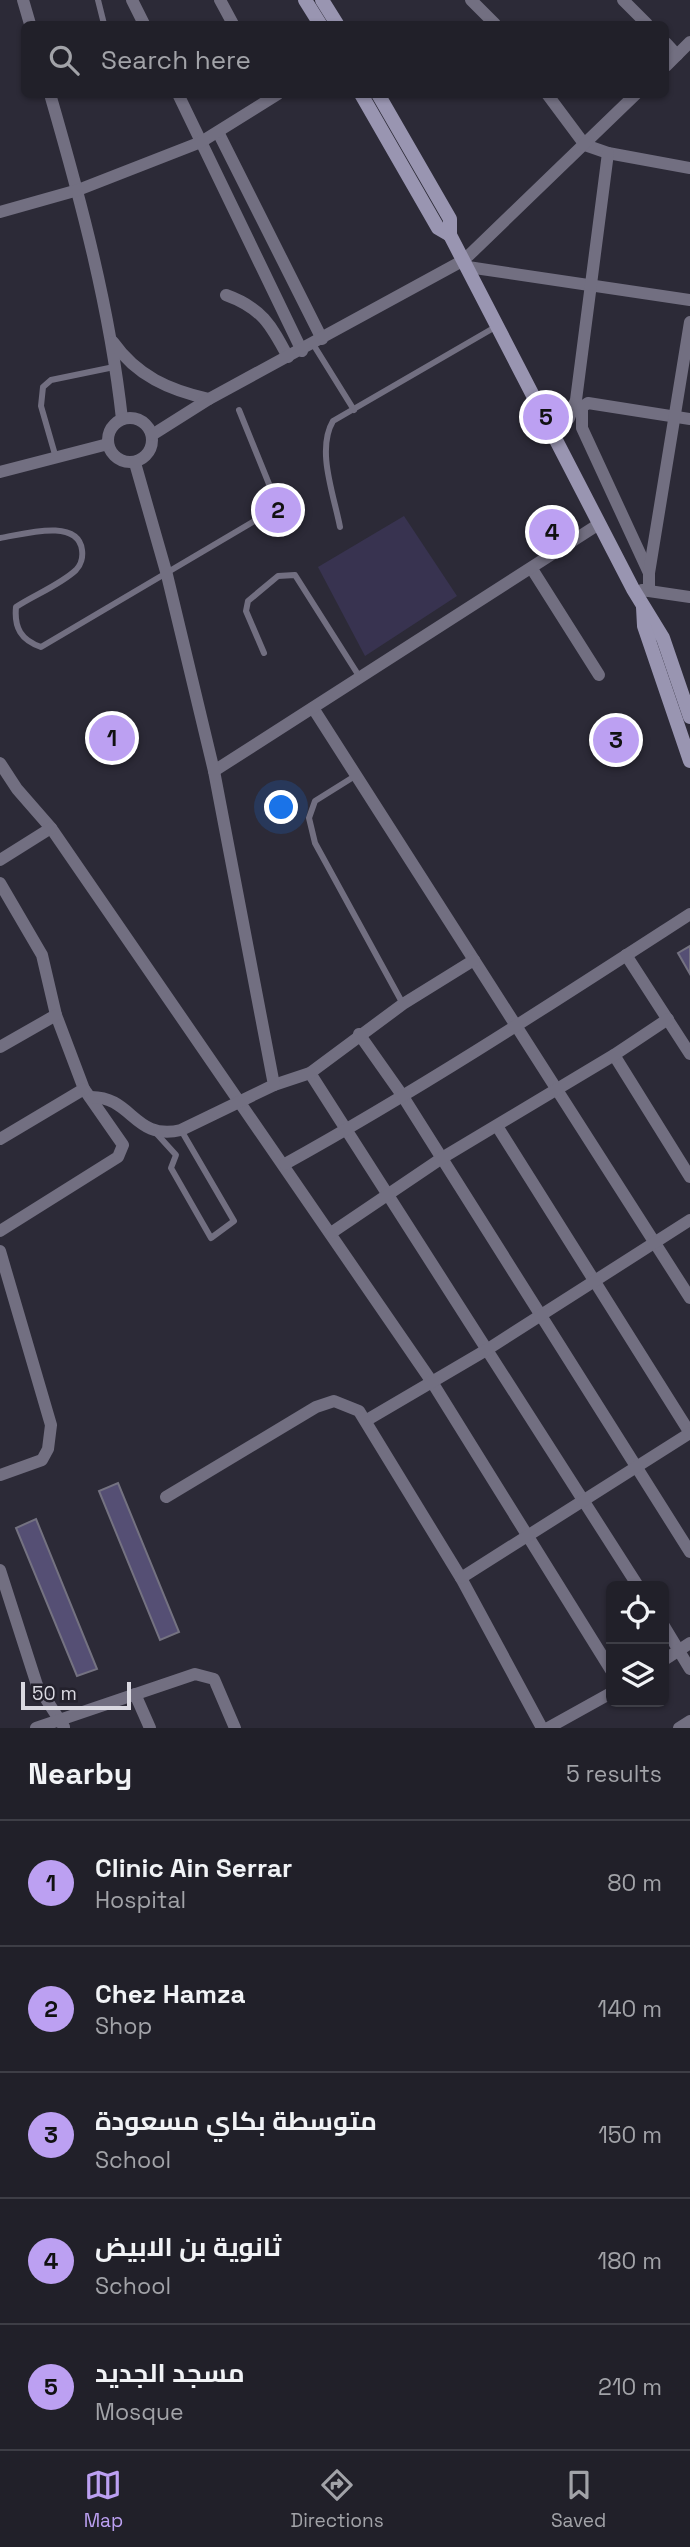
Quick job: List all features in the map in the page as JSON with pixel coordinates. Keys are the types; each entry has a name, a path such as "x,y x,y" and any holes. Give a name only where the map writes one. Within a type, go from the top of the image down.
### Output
{"street":[{"path":"23,0 29,21"},
{"path":"132,0 142,21"},
{"path":"220,0 231,21"},
{"path":"305,0 318,21"},
{"path":"322,0 335,21"},
{"path":"471,0 492,21"},
{"path":"623,0 643,21"},
{"path":"669,63 690,42"},
{"path":"669,46 677,55"},
{"path":"51,98 78,190 116,367 122,419"},
{"path":"180,98 201,142 312,345"},
{"path":"0,212 78,190 201,142 272,98"},
{"path":"364,98 438,228 450,235"},
{"path":"380,98 450,219 450,235 643,607 655,621 690,717"},
{"path":"550,98 585,145 608,153 690,168"},
{"path":"152,435 209,399 466,264 632,98"},
{"path":"218,132 312,345"},
{"path":"556,436 569,418 576,400 593,287 608,153"},
{"path":"466,264 593,287 690,300"},
{"path":"226,295 247,303 259,312 272,327 288,357"},
{"path":"649,591 649,573 690,322"},
{"path":"110,337 137,370 180,392 209,399"},
{"path":"649,573 583,428 582,407 587,403 690,419"},
{"path":"122,419 137,419 149,428 152,435 147,455 135,463 120,461 110,451 110,429 122,419"},
{"path":"0,472 108,444"},
{"path":"135,463 167,575 214,771 274,1085"},
{"path":"214,771 599,524"},
{"path":"532,569 598,675"},
{"path":"634,589 690,597"},
{"path":"643,607 644,626 690,761"},
{"path":"313,708 690,1298"},
{"path":"1,768 51,828 285,1164 432,1382 606,1662"},
{"path":"0,860 51,828"},
{"path":"0,884 42,955 56,1014 87,1093 120,1137 122,1151 118,1157 0,1231"},
{"path":"285,1164 347,1130 690,914"},
{"path":"626,955 690,1054"},
{"path":"0,1139 87,1093 110,1100 156,1133 181,1130 274,1085 310,1073 403,1003 474,960"},
{"path":"0,1047 56,1014"},
{"path":"331,1233 442,1158 614,1055 668,1019"},
{"path":"359,1034 402,1095 690,1552"},
{"path":"614,1055 690,1177"},
{"path":"310,1073 635,1581"},
{"path":"461,1578 690,1433 497,1126"},
{"path":"367,1420 488,1349 690,1220"},
{"path":"0,1251 51,1425 50,1438 42,1460 0,1475"},
{"path":"166,1497 316,1408 334,1401 349,1405 367,1420 461,1578 542,1728"},
{"path":"0,1570 37,1685 63,1724"},
{"path":"669,1631 685,1646 690,1669"},
{"path":"669,1657 685,1646"},
{"path":"36,1728 63,1724 179,1677 206,1674 219,1687 235,1728"},
{"path":"135,1694 150,1728"},
{"path":"548,1728 606,1696"},
{"path":"679,1728 690,1721"}],"lane":[{"path":"98,0 103,21"},
{"path":"340,527 325,448 326,434 333,421 499,325"},
{"path":"312,345 355,410"},
{"path":"56,458 41,406 44,387 51,380 116,367"},
{"path":"0,538 53,531 71,533 81,543 83,556 77,569 16,607 18,631 26,642 41,647 256,520 266,501 269,484 239,410"},
{"path":"264,653 246,611 248,601 278,576 295,575 359,676"},
{"path":"357,774 315,801 309,818 315,843 403,1003"},
{"path":"156,1133 176,1156 171,1168 211,1238 234,1221 181,1130"}],"shaded area":[{"path":"404,516 457,596 365,656 318,567"}],"building":[{"path":"690,946 690,974 678,953"},
{"path":"118,1483 179,1632 160,1640 99,1491"},
{"path":"36,1519 97,1669 77,1676 16,1528"}],"place":[{"name":"مسجد الجديد","path":"546,417"},
{"name":"Chez Hamza","path":"278,510"},
{"name":"ثانوية بن الابيض","path":"552,532"},
{"name":"Clinic Ain Serrar","path":"112,738"},
{"name":"متوسطة بكاي مسعودة","path":"616,740"}]}
